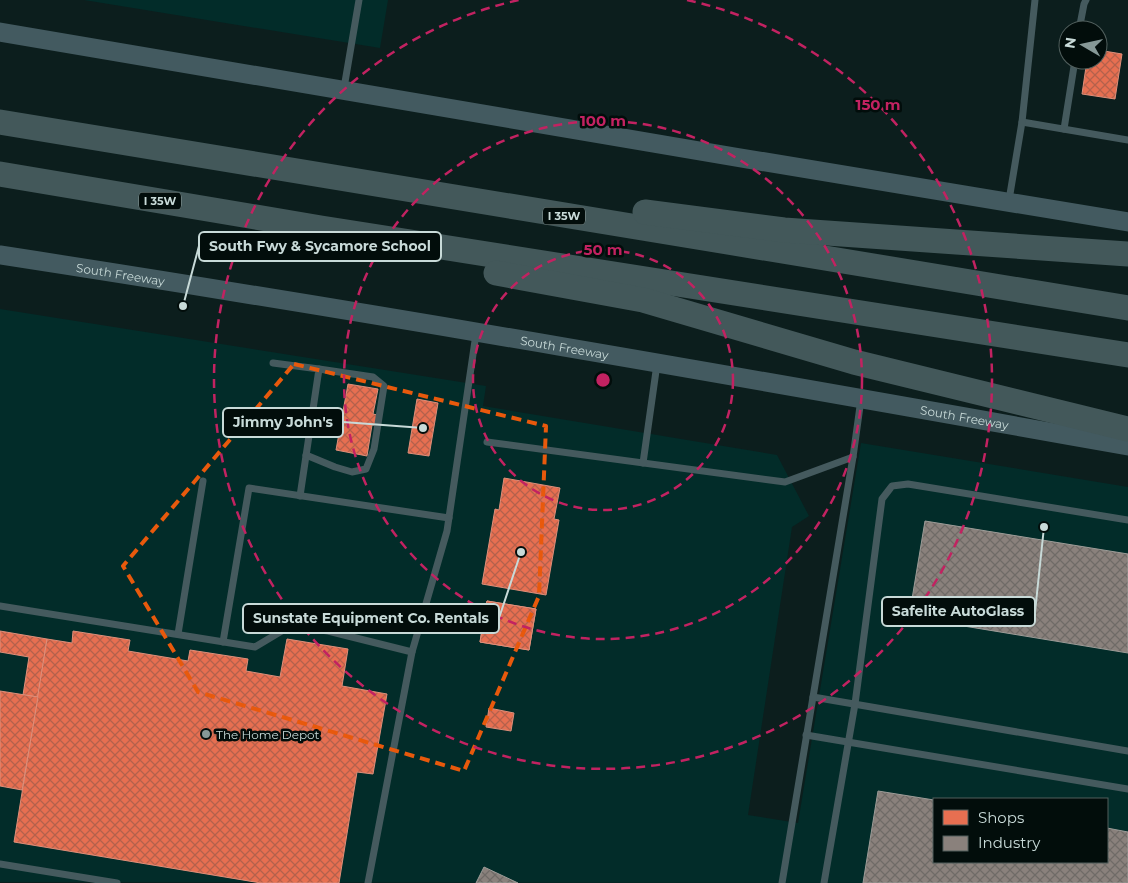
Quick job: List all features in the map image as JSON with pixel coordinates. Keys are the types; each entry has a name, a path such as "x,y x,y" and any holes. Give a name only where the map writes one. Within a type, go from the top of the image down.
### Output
{"highway":[{"name":"I 35W","path":"0,122 1128,308"},
{"name":"I 35W","path":"0,174 321,228 1128,355"},
{"path":"516,208 573,203 784,230 1128,254"},
{"path":"321,228 355,247 643,300 854,362 1128,430"}],"main road":[{"path":"0,32 1128,222"},
{"name":"South Freeway","path":"0,255 157,279 476,333 1128,446"}],"lane":[{"path":"343,91 359,0"},
{"path":"1009,201 1022,122 1035,0"},
{"path":"1081,20 1086,0"},
{"path":"1064,129 1073,70"},
{"path":"1022,122 1128,140"},
{"path":"368,883 412,652 447,531 476,333"},
{"path":"273,363 373,377 384,386 374,449 366,468 352,472 306,455"},
{"path":"643,462 658,364"},
{"path":"300,496 319,369"},
{"path":"782,883 861,399"},
{"path":"487,442 785,482 853,457"},
{"path":"178,634 203,481"},
{"path":"824,883 856,704 882,499 892,486 908,484 1128,520"},
{"path":"224,642 249,488 449,518"},
{"path":"0,606 255,647 290,626 328,632 412,652"},
{"path":"813,697 1128,751"},
{"path":"806,735 1128,789"},
{"path":"0,864 117,883"}],"highlighted area":[{"path":"294,364 546,426 539,596 464,771 198,692 123,566"}],"shaded area":[{"path":"84,0 388,0 380,48"},
{"path":"0,309 486,386 483,406 777,455 809,516 792,527 748,815 798,823 861,443 1128,487 1128,883 0,882"}],"building: Shops":[{"path":"1108,52 1122,54 1115,99 1082,94 1086,70 1108,70"},
{"path":"348,384 378,389 373,414 377,415 376,425 372,425 367,456 336,450"},
{"path":"417,399 438,403 429,456 408,453"},
{"path":"504,478 560,488 554,519 559,520 546,595 482,584 495,509 499,510"},
{"path":"487,601 536,609 529,650 480,642"},
{"path":"487,601 536,609 529,650 480,642"},
{"path":"0,631 47,639 38,697 23,695 29,657 0,652"},
{"name":"The Home Depot","path":"73,631 130,640 128,651 188,661 190,650 248,659 246,671 280,677 287,639 348,649 342,686 387,694 373,774 357,772 339,883 261,883 14,842 47,639 72,643"},
{"path":"0,691 38,697 22,790 0,786"},
{"path":"489,708 514,713 511,731 486,727"}],"building: Industry":[{"path":"925,521 1128,554 1128,653 909,617"},
{"path":"878,791 933,800 933,863 1108,863 1108,828 1128,832 1128,883 863,883"},
{"path":"484,867 518,883 476,883"}],"place":[{"name":"South Fwy & Sycamore School","path":"183,306"},
{"name":"Jimmy John's","path":"423,428"},
{"name":"Safelite AutoGlass","path":"1044,527"},
{"name":"Sunstate Equipment Co. Rentals","path":"521,552"},
{"name":"The Home Depot","path":"206,734"}]}
